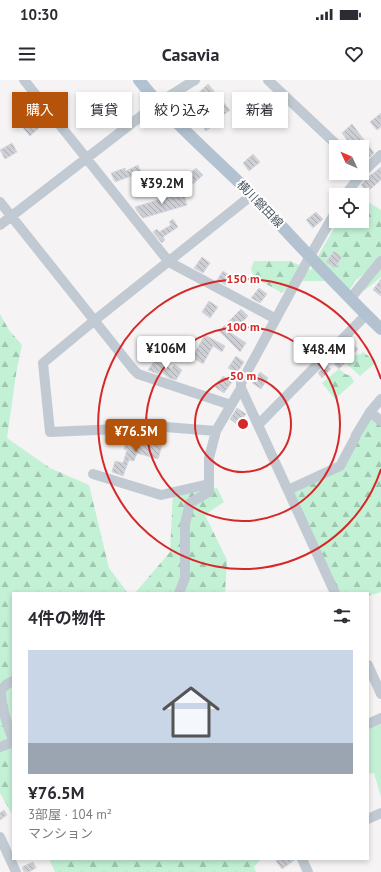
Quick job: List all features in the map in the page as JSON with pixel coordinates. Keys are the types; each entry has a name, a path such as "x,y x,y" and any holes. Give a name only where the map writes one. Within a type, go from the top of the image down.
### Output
{"main road":[{"name":"横川磐田線","path":"139,80 149,92"},
{"name":"横川磐田線","path":"184,128 252,195 350,299 381,329"}],"street":[{"path":"24,80 169,262 276,319"},
{"path":"176,92 195,80"},
{"path":"268,80 332,140"},
{"path":"0,225 140,117"},
{"path":"369,165 381,155"},
{"path":"216,431 165,427 50,432 43,363 252,195"},
{"path":"0,202 138,374 231,405"},
{"path":"179,592 185,578 184,524 190,503 209,492 209,458 216,431 241,388 241,383 329,223"},
{"path":"350,299 381,261"},
{"path":"258,425 366,315"},
{"path":"241,388 335,592"},
{"path":"288,490 340,466 370,412 381,399"},
{"path":"370,412 381,421"},
{"path":"93,474 162,495 209,484"},
{"path":"369,667 381,694"},
{"path":"12,682 1,690 3,712 12,738"},
{"path":"369,724 381,718"},
{"path":"0,747 12,741"},
{"path":"369,819 381,813"},
{"path":"1,840 16,872"},
{"path":"302,860 308,872"}],"green space":[{"path":"369,202 381,210 381,277 364,291 361,289 380,262 356,280 349,291 326,281 304,281 292,283 282,293 254,277 251,269 254,261 290,261 311,270 334,228 369,228"},
{"path":"0,314 9,330 22,345 16,374 7,438 50,468 89,485 109,568 127,592 12,592 12,814 0,793"},
{"path":"363,352 375,361 374,364 360,376 348,365 347,361 351,356 361,354"},
{"path":"339,369 345,374 351,376 354,382 335,399 322,383"},
{"path":"370,412 381,421 381,592 369,596 369,592 335,592 291,489 331,473"},
{"path":"217,488 224,502 205,515 227,560 225,592 136,592 170,552 173,492"},
{"path":"381,718 381,797 374,773 369,774 369,724"},
{"path":"49,860 260,860 254,867 256,872 55,872"}],"building":[{"path":"208,84 215,92 199,92"},
{"path":"224,103 230,110 224,115"},
{"path":"381,113 381,127 377,130 370,122"},
{"path":"352,124 364,140 347,140 342,133"},
{"path":"23,128 39,128 30,136"},
{"path":"12,143 17,152 5,159 0,150"},
{"path":"369,146 374,153 369,158"},
{"path":"253,154 260,162 249,171 243,163"},
{"path":"138,165 142,174 132,178 131,176 115,182 111,173 125,168 126,171"},
{"path":"381,167 381,180 369,190 369,188 364,188 361,185 365,180 369,180 369,177"},
{"path":"196,168 203,175 193,184 186,176"},
{"path":"183,192 187,205 143,218 135,207"},
{"path":"316,212 323,219 313,228 306,220"},
{"path":"173,219 178,227 163,237 165,240 162,243 153,232 157,229 159,232 171,225 169,222"},
{"path":"334,251 342,257 335,268 326,262"},
{"path":"202,257 210,263 203,273 194,268"},
{"path":"223,271 232,277 226,285 217,280"},
{"path":"381,279 381,296 373,290"},
{"path":"259,288 267,294 260,303 251,298"},
{"path":"209,301 218,307 210,318 202,312"},
{"path":"241,309 248,316 231,333 246,343 240,352 219,331"},
{"path":"205,335 225,346 222,352 213,346 203,364 192,357"},
{"path":"351,343 358,349 339,369 334,364 345,354 343,352"},
{"path":"236,356 244,362 237,373 228,368"},
{"path":"156,359 171,369 174,364 182,370 176,380 169,378 160,371 158,374 148,370"},
{"path":"326,365 331,369 322,378 318,373"},
{"path":"260,372 268,378 261,389 252,383"},
{"path":"223,376 232,382 224,393 215,387"},
{"path":"237,408 246,414 238,425 230,419"},
{"path":"128,436 162,446 158,459 137,453 134,461 129,460 123,476 112,472 115,461 123,463 127,450 124,449"},
{"path":"4,810 7,815 0,820 0,813"},
{"path":"278,860 295,860 282,869 276,861"},
{"path":"33,862 36,868 29,872 24,872 22,867"}]}
